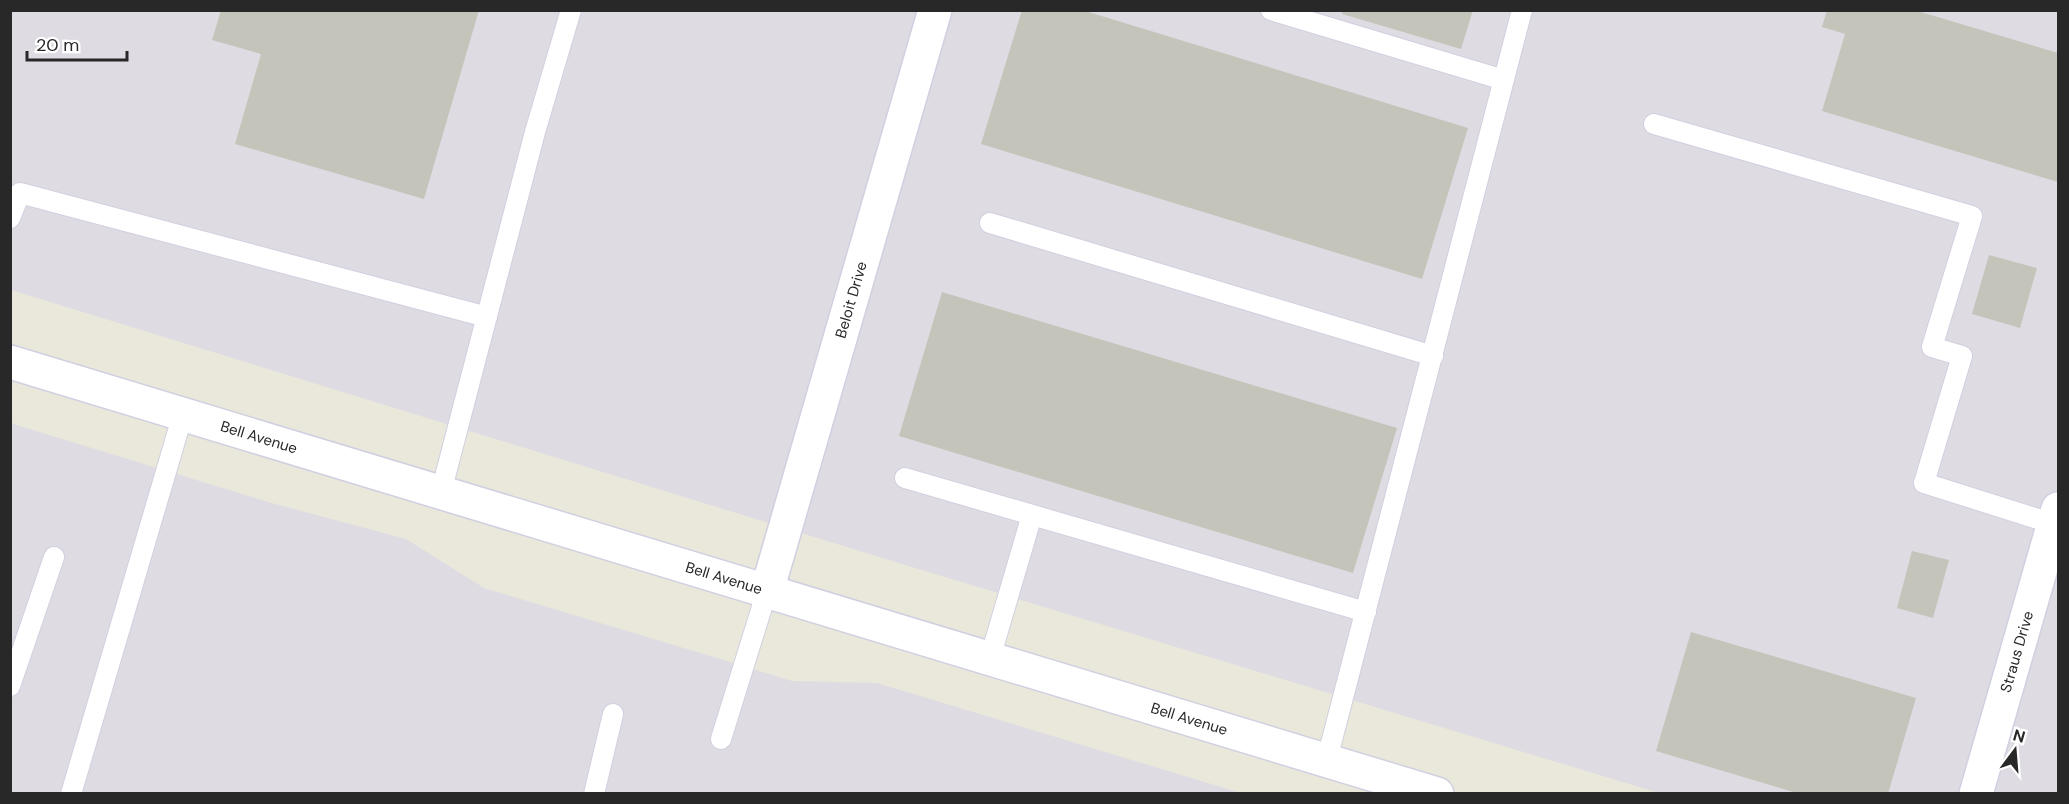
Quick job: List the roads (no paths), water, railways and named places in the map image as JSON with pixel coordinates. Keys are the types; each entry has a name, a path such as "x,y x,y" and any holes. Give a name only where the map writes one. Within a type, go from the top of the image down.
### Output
{"main road":[{"name":"Beloit Drive","path":"767,591 935,10"},
{"name":"Bell Avenue","path":"10,362 1328,759 1399,788 1437,794"},
{"name":"Straus Drive","path":"1976,794 2056,517"}],"lane":[{"path":"441,492 535,132 571,10"},
{"path":"1328,759 1522,10"},
{"path":"1282,12 1504,80"},
{"path":"1654,124 1972,216 1932,347 1962,356 1924,483 2056,517"},
{"path":"10,218 20,193 487,317"},
{"path":"990,223 1433,356"},
{"path":"71,794 183,414"},
{"path":"905,478 1366,612"},
{"path":"990,658 1032,515"},
{"path":"10,686 54,557"},
{"path":"722,739 767,591"},
{"path":"594,794 613,714"}]}
